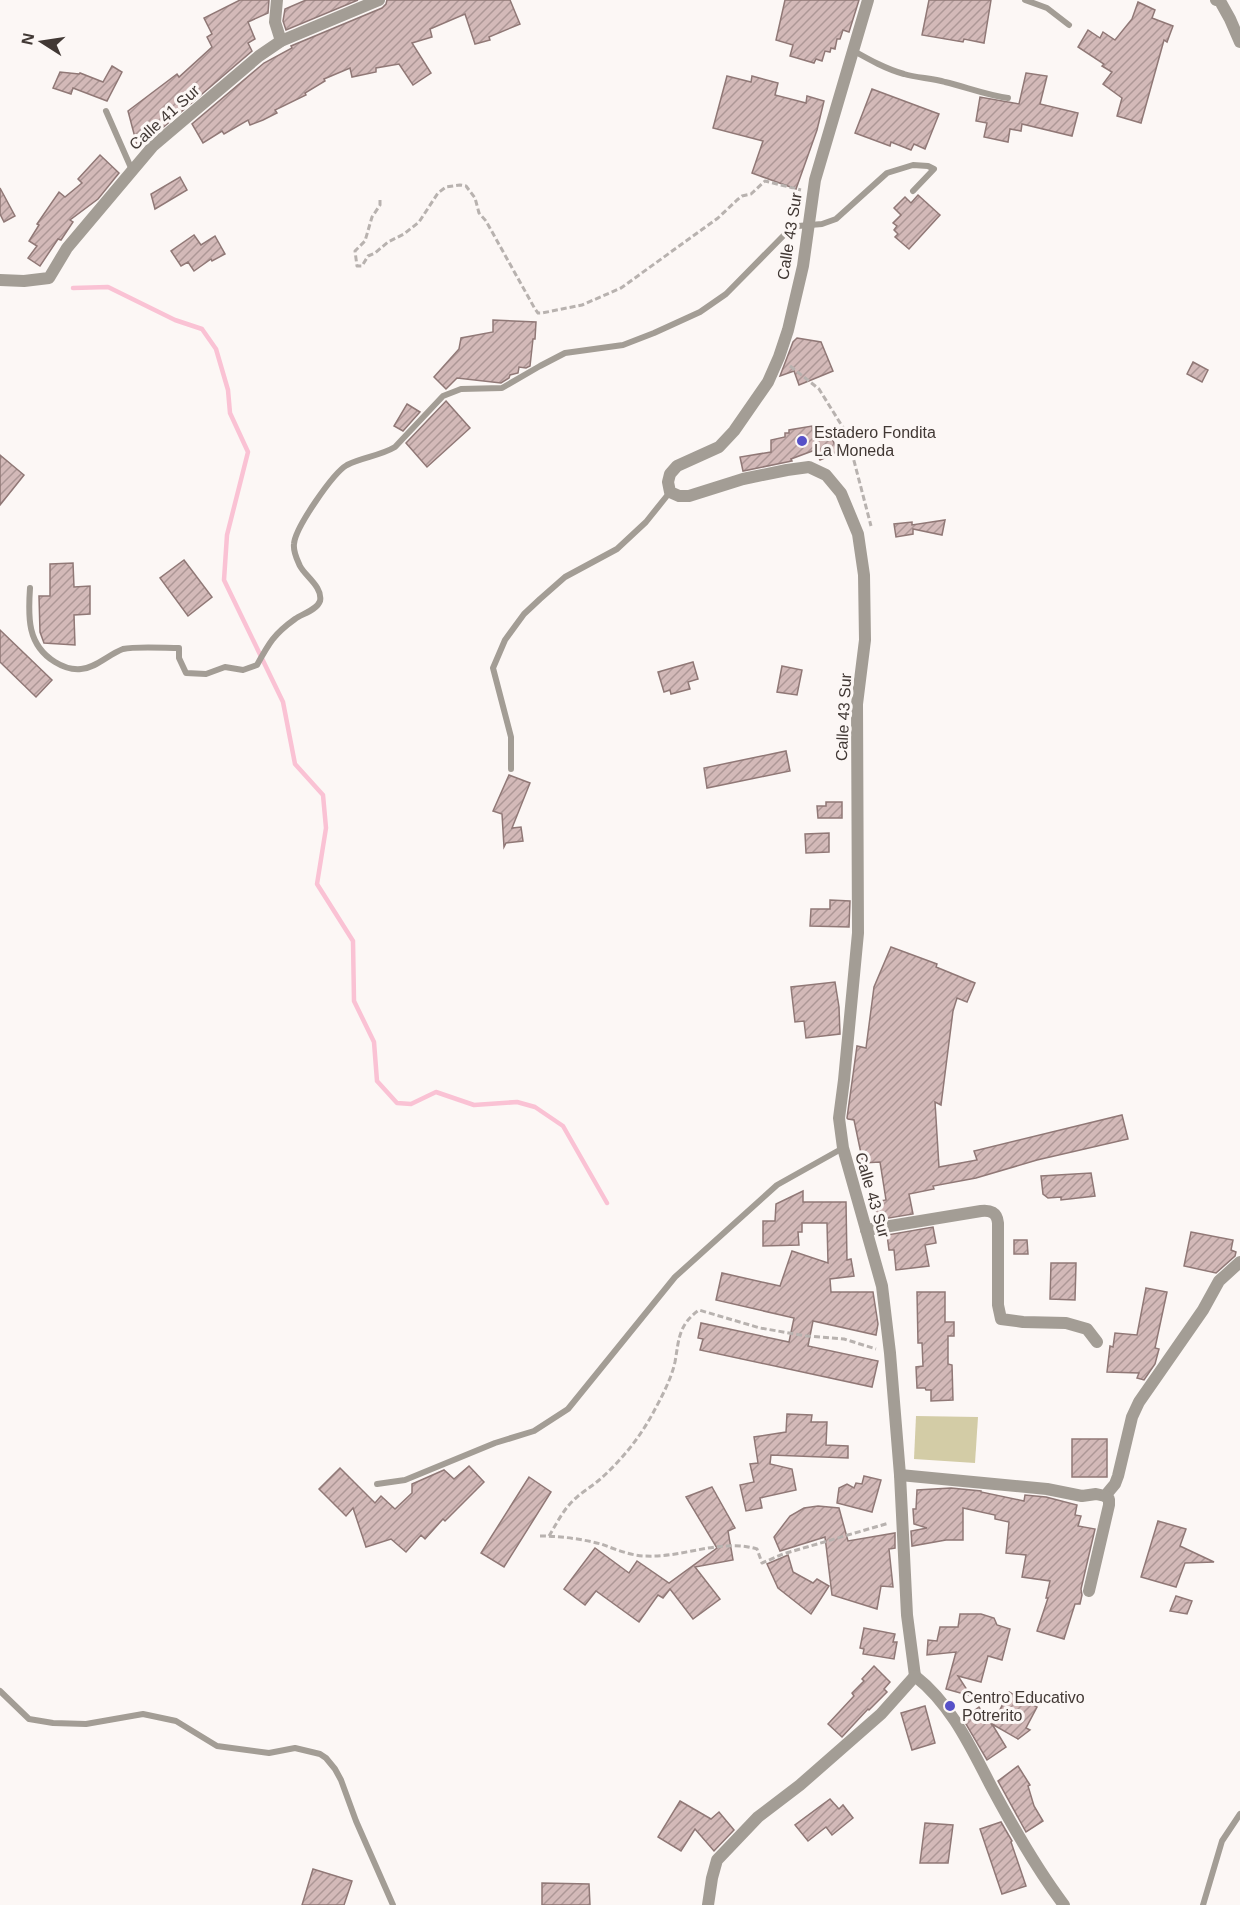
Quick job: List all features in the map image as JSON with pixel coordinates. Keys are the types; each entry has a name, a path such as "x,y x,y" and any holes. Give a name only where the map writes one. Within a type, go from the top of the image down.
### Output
{"street":[{"path":"277,0 275,22 281,41"},
{"name":"Calle 41 Sur","path":"0,280 24,281 49,278 67,248 161,139 259,56 281,41 379,0"},
{"name":"Calle 43 Sur","path":"868,0 813,192 794,306 779,357 768,382 734,431 719,447 676,466 668,482 670,492 679,496 689,496 742,479 809,468 826,475 841,494 858,534 864,575 865,640 857,704 858,933 844,1080 838,1118 843,1148 882,1286 900,1475 907,1616 915,1677"},
{"path":"1216,0 1220,1 1240,42"},
{"path":"866,1230 981,1211 993,1212 997,1216 998,1223 998,1305 1001,1319 1066,1323 1087,1329 1097,1342"},
{"path":"1105,1496 1115,1484 1118,1476 1132,1417 1139,1402 1203,1310 1219,1281 1240,1262"},
{"path":"900,1475 1047,1489 1082,1496 1096,1494 1105,1496 1109,1499 1109,1505 1089,1592"},
{"path":"708,1905 717,1860 758,1817 800,1785 881,1714 915,1677 927,1686 951,1713 1025,1849 1064,1905"}],"lane":[{"path":"1025,0 1047,8 1069,25"},
{"path":"854,51 877,64 905,74 939,80 986,95 1008,98"},
{"path":"106,111 132,170"},
{"path":"30,588 28,621 34,641 45,656 64,668 89,667 124,649 163,648 179,648 186,673 206,674 225,667 243,670 257,665 270,641 287,625 316,607 321,599 319,592 304,573 297,559 294,545 298,532 321,494 335,475 346,466 385,453 394,447 443,396 461,389 502,388 565,353 623,345 700,312 726,294 789,230 798,226 822,224 836,219 887,173 914,165 928,165 934,169 913,191"},
{"path":"511,769 511,737 493,668 505,640 524,614 565,577 617,549 632,537 670,492"},
{"path":"377,1484 405,1480 495,1443 534,1431 568,1409 675,1277 777,1185 843,1148"},
{"path":"0,1691 29,1719 53,1723 86,1724 143,1714 176,1721 217,1746 268,1753 296,1748 320,1754 335,1769 341,1780 356,1821 393,1905"},
{"path":"1203,1905 1222,1841 1240,1814"}],"path":[{"path":"380,200 365,241 355,251 357,266 362,266 368,256 419,222 438,193 446,187 466,186 472,193 479,213 486,221 535,309 538,313 542,313 582,305 621,288 718,218 736,200 751,194 765,182 813,192"},
{"path":"779,357 819,389 847,434 871,526"},
{"path":"549,1536 574,1499 597,1482 623,1457 645,1428 662,1396 675,1362 675,1350 680,1333 689,1317 699,1310 760,1328 844,1340 890,1353"},
{"path":"540,1536 598,1543 645,1556 678,1554 724,1545 746,1546 757,1550 762,1563 783,1554 902,1520"}],"shaded area":[{"path":"916,1416 978,1417 975,1463 914,1459"}],"building":[{"path":"240,0 269,0 268,13 248,22 255,39 248,43 252,51 138,149 128,111 177,74 179,77 212,47 207,37 212,34 204,18"},
{"path":"306,0 358,0 286,30 283,21 285,9"},
{"path":"387,0 510,0 520,24 489,37 490,40 475,44 465,14 430,29 432,37 412,43 431,73 413,85 399,64 376,68 376,72 352,77 350,68 324,79 325,81 305,93 306,95 275,110 277,113 250,125 248,120 224,134 222,131 203,143 192,124 264,63 292,48 291,46 382,8"},
{"path":"785,0 859,0 849,32 843,30 840,39 837,39 835,49 831,48 830,52 825,51 822,61 816,59 814,63 790,56 793,45 776,40"},
{"path":"929,0 991,0 984,43 922,35"},
{"path":"1138,2 1155,10 1152,18 1173,26 1167,42 1164,40 1141,123 1117,116 1122,98 1103,84 1112,72 1078,47 1088,30 1100,38 1103,32 1115,40 1132,19"},
{"path":"112,66 122,72 107,101 73,88 71,94 53,88 60,72 80,73 103,82"},
{"path":"1026,73 1047,76 1040,104 1078,113 1072,136 1022,124 1021,131 1010,129 1008,142 984,137 987,123 976,121 980,97 1019,104"},
{"path":"727,76 751,82 752,76 778,83 775,95 806,103 807,96 824,101 817,130 796,189 752,173 763,141 713,128"},
{"path":"872,89 939,114 925,149 914,144 911,150 891,142 890,146 855,133"},
{"path":"100,155 119,173 98,199 70,220 73,222 61,240 58,239 40,266 28,258 37,246 29,241 39,225 37,224 59,192 65,197 82,183 78,179"},
{"path":"180,177 187,190 155,209 151,194"},
{"path":"0,188 15,216 4,222 0,214"},
{"path":"918,195 940,215 909,249 895,237 898,234 894,230 897,226 893,223 901,215 894,208 905,197 911,203"},
{"path":"194,235 201,245 215,236 225,254 212,261 211,259 194,271 188,262 181,266 171,251"},
{"path":"493,320 536,322 530,366 519,367 518,373 510,375 501,383 457,378 446,389 434,377 459,349 461,338 493,332"},
{"path":"797,338 821,342 833,371 799,385 794,371 780,376 793,342"},
{"path":"1193,362 1208,370 1202,382 1187,374"},
{"path":"446,401 470,428 427,467 406,443"},
{"path":"407,404 420,412 403,431 394,426"},
{"path":"812,426 814,441 830,434 838,452 820,460 815,450 791,459 792,461 743,471 740,457 771,452 771,440 785,437 785,433 789,433 789,430"},
{"path":"0,455 24,475 0,505"},
{"path":"945,520 942,535 913,529 913,534 896,537 894,524 912,522 912,525"},
{"path":"184,560 212,597 188,616 160,578"},
{"path":"73,563 74,587 90,586 90,614 74,615 75,645 44,643 40,632 39,596 50,596 50,564"},
{"path":"0,630 52,680 36,697 0,662"},
{"path":"693,662 698,679 688,682 690,689 671,694 670,690 664,692 658,672"},
{"path":"782,666 802,670 797,695 777,692"},
{"path":"786,751 790,771 707,788 704,768"},
{"path":"509,775 530,783 512,828 521,827 523,841 506,843 504,847 502,814 493,811"},
{"path":"826,802 842,802 842,818 818,818 817,806 826,806"},
{"path":"829,833 829,852 806,853 805,834"},
{"path":"830,900 850,901 849,927 810,926 811,909 830,909"},
{"path":"891,947 937,964 936,967 975,983 967,1002 957,998 953,1011 941,1105 935,1102 939,1167 977,1160 974,1151 1122,1115 1128,1139 1037,1160 976,1178 933,1186 934,1189 909,1194 913,1214 877,1220 874,1202 886,1200 880,1162 863,1163 854,1120 847,1118 857,1046 866,1048 874,987"},
{"path":"835,982 840,1034 806,1038 804,1021 795,1022 791,987"},
{"path":"1091,1173 1095,1196 1061,1200 1061,1197 1048,1198 1043,1194 1041,1176"},
{"path":"803,1191 803,1202 846,1202 847,1260 851,1259 854,1276 830,1279 831,1292 873,1292 878,1324 876,1335 813,1321 808,1346 878,1361 872,1387 700,1350 703,1339 698,1338 701,1323 789,1342 794,1318 716,1300 722,1273 780,1286 792,1251 828,1263 827,1223 802,1223 802,1232 798,1232 799,1245 763,1246 763,1221 775,1221 776,1204"},
{"path":"933,1227 936,1243 925,1245 929,1266 896,1270 894,1250 889,1250 887,1235"},
{"path":"1191,1232 1233,1240 1231,1250 1236,1252 1235,1256 1216,1273 1184,1266"},
{"path":"1014,1240 1027,1240 1028,1254 1014,1254"},
{"path":"1051,1263 1076,1263 1075,1300 1050,1299"},
{"path":"1146,1288 1167,1292 1155,1348 1159,1349 1155,1364 1144,1380 1137,1378 1139,1373 1107,1372 1110,1346 1113,1347 1115,1333 1137,1335"},
{"path":"917,1292 945,1292 945,1322 954,1322 954,1336 948,1336 948,1364 952,1365 953,1400 931,1401 931,1390 917,1388 916,1367 923,1366 922,1343 918,1343"},
{"path":"787,1414 812,1415 811,1422 827,1422 826,1445 848,1446 848,1458 771,1455 770,1464 792,1469 796,1490 760,1498 762,1508 746,1511 740,1485 754,1482 750,1464 758,1463 754,1437 786,1432"},
{"path":"1072,1439 1107,1439 1107,1477 1072,1477"},
{"path":"469,1466 484,1482 445,1521 443,1519 425,1539 421,1535 406,1552 391,1539 366,1547 353,1508 346,1516 319,1489 340,1468 375,1503 381,1496 395,1509 412,1493 412,1484 444,1470 454,1479"},
{"path":"864,1476 881,1480 872,1512 837,1503 839,1488 847,1484 854,1488 856,1483 862,1484"},
{"path":"529,1477 551,1492 504,1567 481,1553"},
{"path":"712,1487 735,1528 728,1531 733,1560 695,1567 720,1599 693,1619 670,1589 663,1598 658,1595 639,1622 596,1591 585,1605 564,1589 595,1548 629,1573 637,1561 669,1583 717,1548 686,1497"},
{"path":"951,1488 981,1491 1024,1501 1025,1495 1046,1497 1077,1505 1075,1515 1081,1516 1078,1526 1095,1529 1081,1589 1080,1604 1075,1604 1064,1639 1037,1631 1048,1598 1046,1598 1050,1581 1022,1577 1026,1555 1006,1553 1009,1522 995,1519 995,1515 963,1508 963,1540 946,1540 912,1546 911,1531 927,1528 914,1524 913,1509 916,1509 917,1490"},
{"path":"818,1506 839,1508 848,1541 895,1533 895,1548 889,1549 893,1587 881,1586 877,1609 832,1595 825,1537 780,1551 774,1537 790,1516 804,1508"},
{"path":"1158,1521 1186,1529 1180,1546 1214,1562 1185,1563 1176,1587 1141,1577"},
{"path":"788,1555 793,1572 813,1583 817,1579 829,1586 811,1614 778,1588 767,1564"},
{"path":"1176,1596 1192,1601 1187,1614 1170,1611"},
{"path":"960,1614 981,1614 994,1618 997,1625 1010,1629 1002,1660 988,1656 981,1682 958,1676 971,1696 946,1689 956,1652 927,1655 928,1640 937,1641 940,1627 958,1627"},
{"path":"864,1628 895,1634 893,1642 897,1642 894,1659 863,1654 864,1649 860,1648"},
{"path":"874,1666 890,1682 884,1689 887,1692 842,1737 828,1724 854,1696 852,1693"},
{"path":"1009,1692 1037,1707 1026,1728 1030,1730 1018,1739 992,1724"},
{"path":"925,1706 935,1743 912,1750 901,1713"},
{"path":"979,1707 1006,1747 987,1760 963,1719"},
{"path":"1018,1766 1030,1785 1028,1786 1034,1806 1043,1821 1026,1832 998,1781"},
{"path":"830,1799 839,1809 843,1805 853,1818 832,1835 826,1827 808,1841 795,1825"},
{"path":"680,1801 711,1819 719,1812 734,1830 714,1851 695,1829 681,1851 658,1837"},
{"path":"1001,1822 1012,1841 1026,1886 1002,1894 980,1829"},
{"path":"925,1823 953,1825 948,1863 920,1863"},
{"path":"313,1869 352,1881 344,1905 302,1905"},
{"path":"542,1883 589,1884 590,1905 542,1905"}],"waterway":[{"path":"73,288 108,287 175,320 202,329 216,349 228,390 230,413 248,452 227,535 224,580 283,702 295,764 323,795 326,828 317,884 353,941 354,1001 374,1042 377,1081 397,1103 411,1104 436,1092 474,1105 517,1102 535,1107 563,1126 607,1203"}],"place":[{"name":"Estadero Fondita La Moneda","path":"802,441"},
{"name":"Centro Educativo Potrerito","path":"950,1706"}]}
